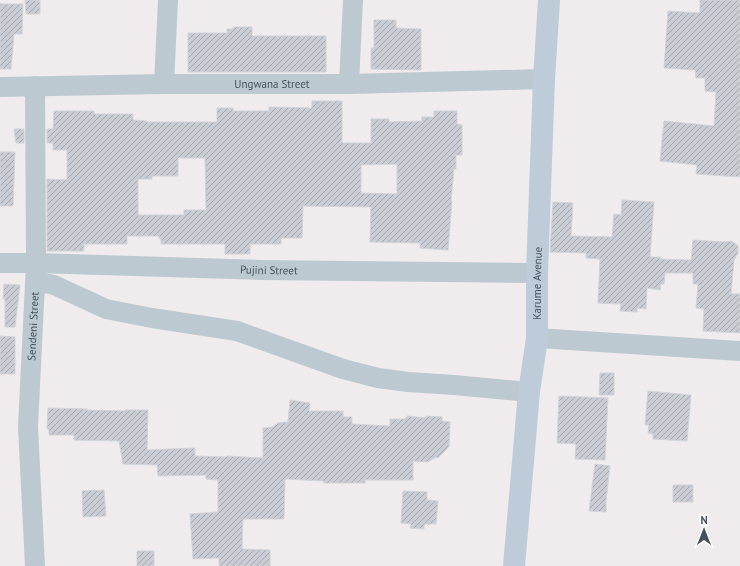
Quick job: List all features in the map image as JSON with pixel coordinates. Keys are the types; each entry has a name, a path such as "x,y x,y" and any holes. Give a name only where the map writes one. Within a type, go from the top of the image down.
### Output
{"main road":[{"name":"Karume Avenue","path":"514,566 529,392 537,338 537,273 544,79 549,0"}],"street":[{"path":"164,84 168,0"},
{"path":"349,84 353,0"},
{"name":"Ungwana Street","path":"0,87 164,84 349,84 544,79"},
{"name":"Sendeni Street","path":"35,86 36,272 28,427 35,566"},
{"name":"Pujini Street","path":"0,263 36,272 260,270 537,273"},
{"path":"36,272 54,285 106,309 152,318 237,331 343,369 378,378 408,382 529,392"},
{"path":"537,338 740,351"}],"building":[{"path":"25,0 40,0 40,14 26,14"},
{"path":"700,0 740,0 740,177 696,174 697,165 660,161 664,121 714,126 716,92 705,91 705,78 696,78 695,70 664,68 668,11 700,13"},
{"path":"0,4 23,4 22,34 14,34 11,69 0,69"},
{"path":"374,20 396,20 396,28 421,29 421,70 371,69 371,48 374,48"},
{"path":"233,27 252,27 252,36 326,36 326,72 188,72 188,33 227,33 227,29 233,29"},
{"path":"312,101 342,101 342,143 371,143 371,119 389,119 389,122 422,121 422,117 434,117 434,111 457,111 457,124 462,125 462,155 456,155 448,250 420,248 420,243 370,242 371,207 303,206 302,238 281,238 281,244 250,244 250,254 225,254 225,244 161,244 161,239 159,239 159,236 127,236 127,244 84,244 84,251 47,251 47,179 67,180 67,150 53,150 53,143 47,143 47,129 53,129 54,111 94,111 94,114 133,114 133,120 147,122 217,122 217,108 233,108 233,111 269,111 269,107 312,108","holes":["178,158 205,158 206,210 184,210 184,215 138,215 138,179 152,179 152,176 178,176","397,164 397,194 361,193 361,165"]},
{"path":"14,129 24,129 24,143 16,143"},
{"path":"0,152 15,152 13,206 0,206"},
{"path":"622,200 654,202 650,257 660,257 660,259 691,260 693,240 723,242 732,241 738,246 738,253 734,260 731,294 740,294 740,333 703,331 704,309 696,308 698,284 693,284 693,273 665,273 664,284 661,284 660,290 647,288 646,309 637,308 637,312 620,311 621,304 598,303 600,259 586,258 586,253 550,252 553,202 573,203 571,236 612,237 614,214 621,215"},
{"path":"4,284 20,285 15,327 5,327 5,299 3,299"},
{"path":"0,336 15,337 15,374 0,374"},
{"path":"600,373 614,373 614,395 599,395"},
{"path":"648,391 691,395 687,441 653,439 653,434 648,433 649,425 645,425"},
{"path":"559,396 608,398 605,460 575,459 576,444 557,443"},
{"path":"290,400 310,403 309,411 343,411 343,417 352,417 352,424 390,426 390,419 405,419 407,416 426,418 426,416 442,417 442,421 450,422 449,446 438,458 436,457 428,462 413,461 413,480 365,480 365,483 324,483 324,481 285,479 284,519 243,519 242,549 270,550 270,566 219,566 219,558 193,559 190,514 218,512 218,480 206,479 206,475 158,476 157,465 123,464 119,441 74,440 74,435 49,435 49,429 47,429 48,408 125,411 148,410 147,450 195,448 195,456 263,458 263,428 272,427 278,423 288,422"},
{"path":"595,464 610,466 606,512 589,511"},
{"path":"673,485 693,485 693,502 673,502"},
{"path":"104,490 106,516 83,517 82,491"},
{"path":"403,491 427,492 427,500 438,501 436,524 424,524 424,529 410,528 411,524 401,523"},
{"path":"137,551 154,551 154,566 137,566"}]}
